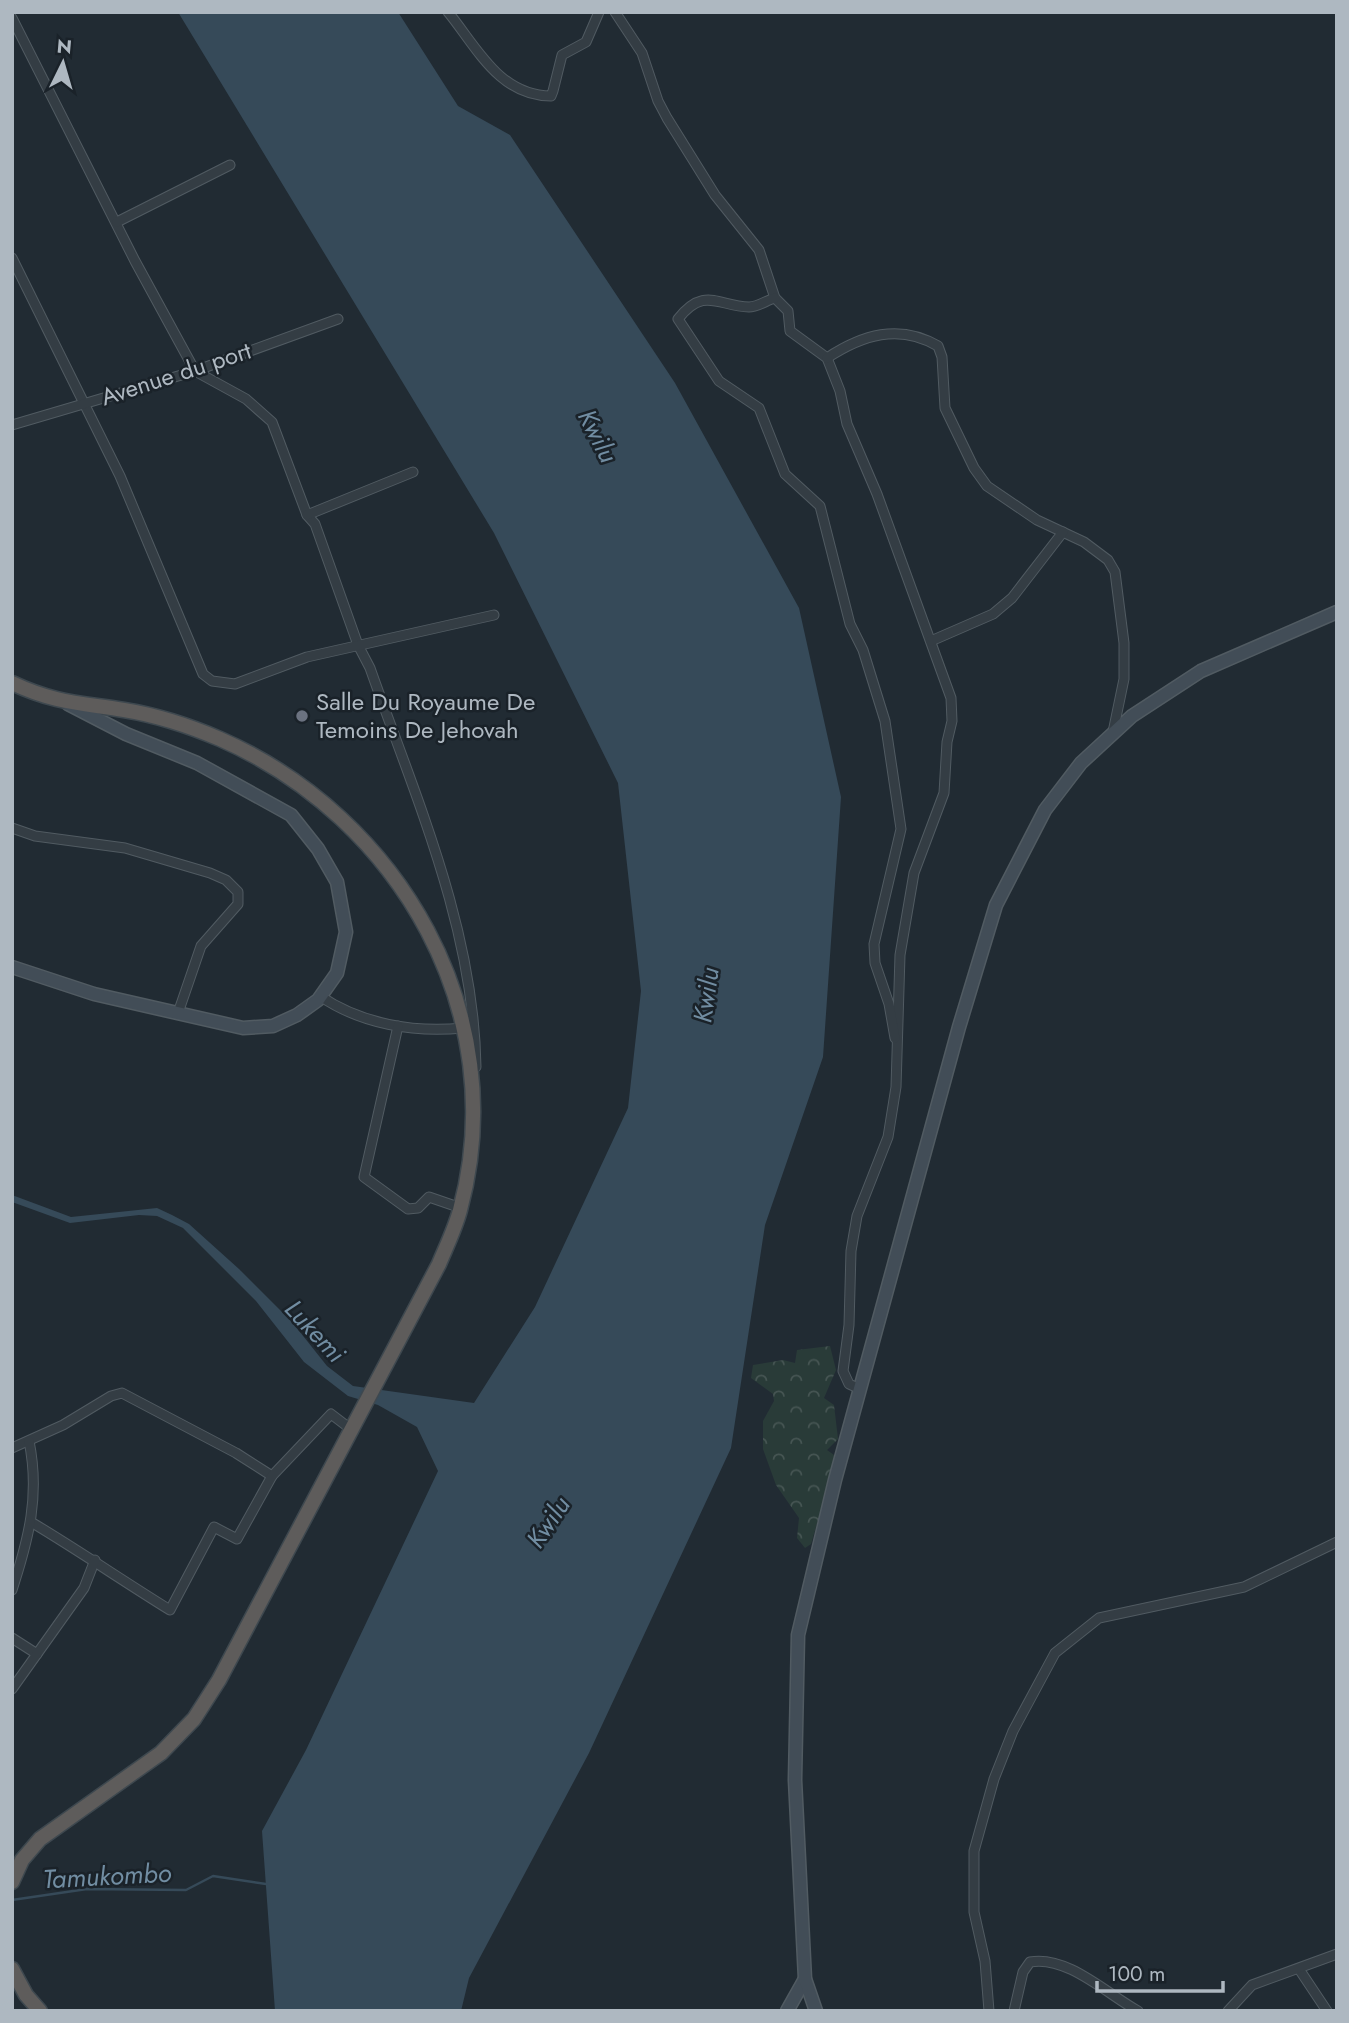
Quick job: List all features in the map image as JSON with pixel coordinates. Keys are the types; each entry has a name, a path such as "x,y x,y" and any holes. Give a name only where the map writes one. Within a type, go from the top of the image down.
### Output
{"highway":[{"path":"12,683 68,704 125,710 219,738 266,762 317,795 374,849 418,909 449,978 463,1028 469,1066 472,1122 461,1208 439,1265 400,1344 219,1680 194,1719 161,1753 40,1839 22,1860 12,1882"},
{"path":"13,1972 40,2011"}],"main road":[{"path":"816,2011 805,1979 795,1780 798,1635 860,1390 959,1027 996,905 1045,810 1082,763 1132,716 1201,671 1337,612"},
{"path":"12,967 94,994 243,1028 272,1026 297,1015 320,996 337,974 346,932 337,882 318,849 291,815 197,762 126,734 68,704"},
{"path":"787,2011 805,1979"}],"street":[{"path":"447,12 490,70 506,81 543,96 551,96 553,92 562,55 586,42 599,12"},
{"path":"615,12 642,53 658,101 667,118 715,195 759,250 775,298 788,312 793,335 827,358 840,391 847,424 877,494 951,698 952,721 947,742 944,793 919,855 909,895 898,979 896,1087 888,1137 857,1216 851,1251 849,1325 843,1371 844,1379 860,1390"},
{"path":"12,18 195,371 246,399 272,422 307,515 316,524 418,804 463,949 475,1044 472,1122"},
{"path":"117,222 230,165"},
{"path":"12,258 86,403 203,674 212,681 235,684 307,657 494,615"},
{"path":"775,298 748,307 715,298 705,300 696,303 678,319 719,381 759,408 785,474 820,506 850,624 863,650 885,721 901,829 874,944 875,962 889,1004 893,1035 898,1042"},
{"name":"Avenue du port","path":"12,425 195,371 338,320"},
{"path":"827,358 848,344 884,333 913,335 938,346 942,357 945,408 974,468 987,486 1037,520 1063,532 1108,560 1115,572 1124,643 1124,679 1112,734"},
{"path":"307,515 413,472"},
{"path":"931,641 993,614 1012,598 1063,532"},
{"path":"12,828 35,836 125,848 210,873 226,880 238,892 238,904 201,946 178,1013"},
{"path":"320,996 345,1011 398,1026 438,1031 463,1028"},
{"path":"398,1026 363,1177 408,1209 418,1209 429,1197 461,1208"},
{"path":"12,1448 63,1425 111,1396 122,1394 131,1395 152,1410 236,1453 272,1476"},
{"path":"31,1522 95,1560 115,1577 170,1610 214,1527 237,1539 272,1476 331,1414 353,1428"},
{"path":"12,1590 31,1522 35,1473 29,1441"},
{"path":"989,2011 985,1961 974,1912 974,1851 994,1779 1013,1731 1055,1653 1100,1618 1244,1587 1337,1542"},
{"path":"12,1689 83,1588 95,1560"},
{"path":"12,1638 37,1654"},
{"path":"1228,2011 1252,1985 1337,1954"},
{"path":"1014,2011 1023,1972 1030,1962 1038,1961 1063,1967 1138,2011"},
{"path":"1299,1969 1327,2011"}],"green space":[{"path":"830,1346 836,1370 824,1398 834,1405 838,1439 827,1450 834,1455 835,1462 811,1544 805,1548 797,1538 799,1518 776,1485 763,1449 763,1421 774,1401 773,1394 751,1378 753,1365 783,1360 795,1363 797,1350"}],"water":[{"name":"Kwilu","path":"178,12 398,12 458,106 510,135 675,383 799,608 841,797 823,1057 765,1225 731,1448 589,1753 469,1978 461,2011 275,2011 262,1831 306,1750 438,1471 417,1427 378,1405 348,1396 304,1362 256,1301 183,1228 157,1216 139,1215 70,1223 12,1202 12,1195 71,1217 157,1208 189,1224 239,1269 292,1322 327,1366 353,1386 474,1403 535,1307 628,1108 641,991 618,783 494,533"}],"waterway":[{"name":"Tamukombo","path":"12,1900 87,1889 186,1890 213,1876 266,1884"}],"place":[{"name":"Salle Du Royaume De Temoins De Jehovah","path":"302,716"}],"water label":[{"name":"Lukemi","path":"315,1331"}]}
